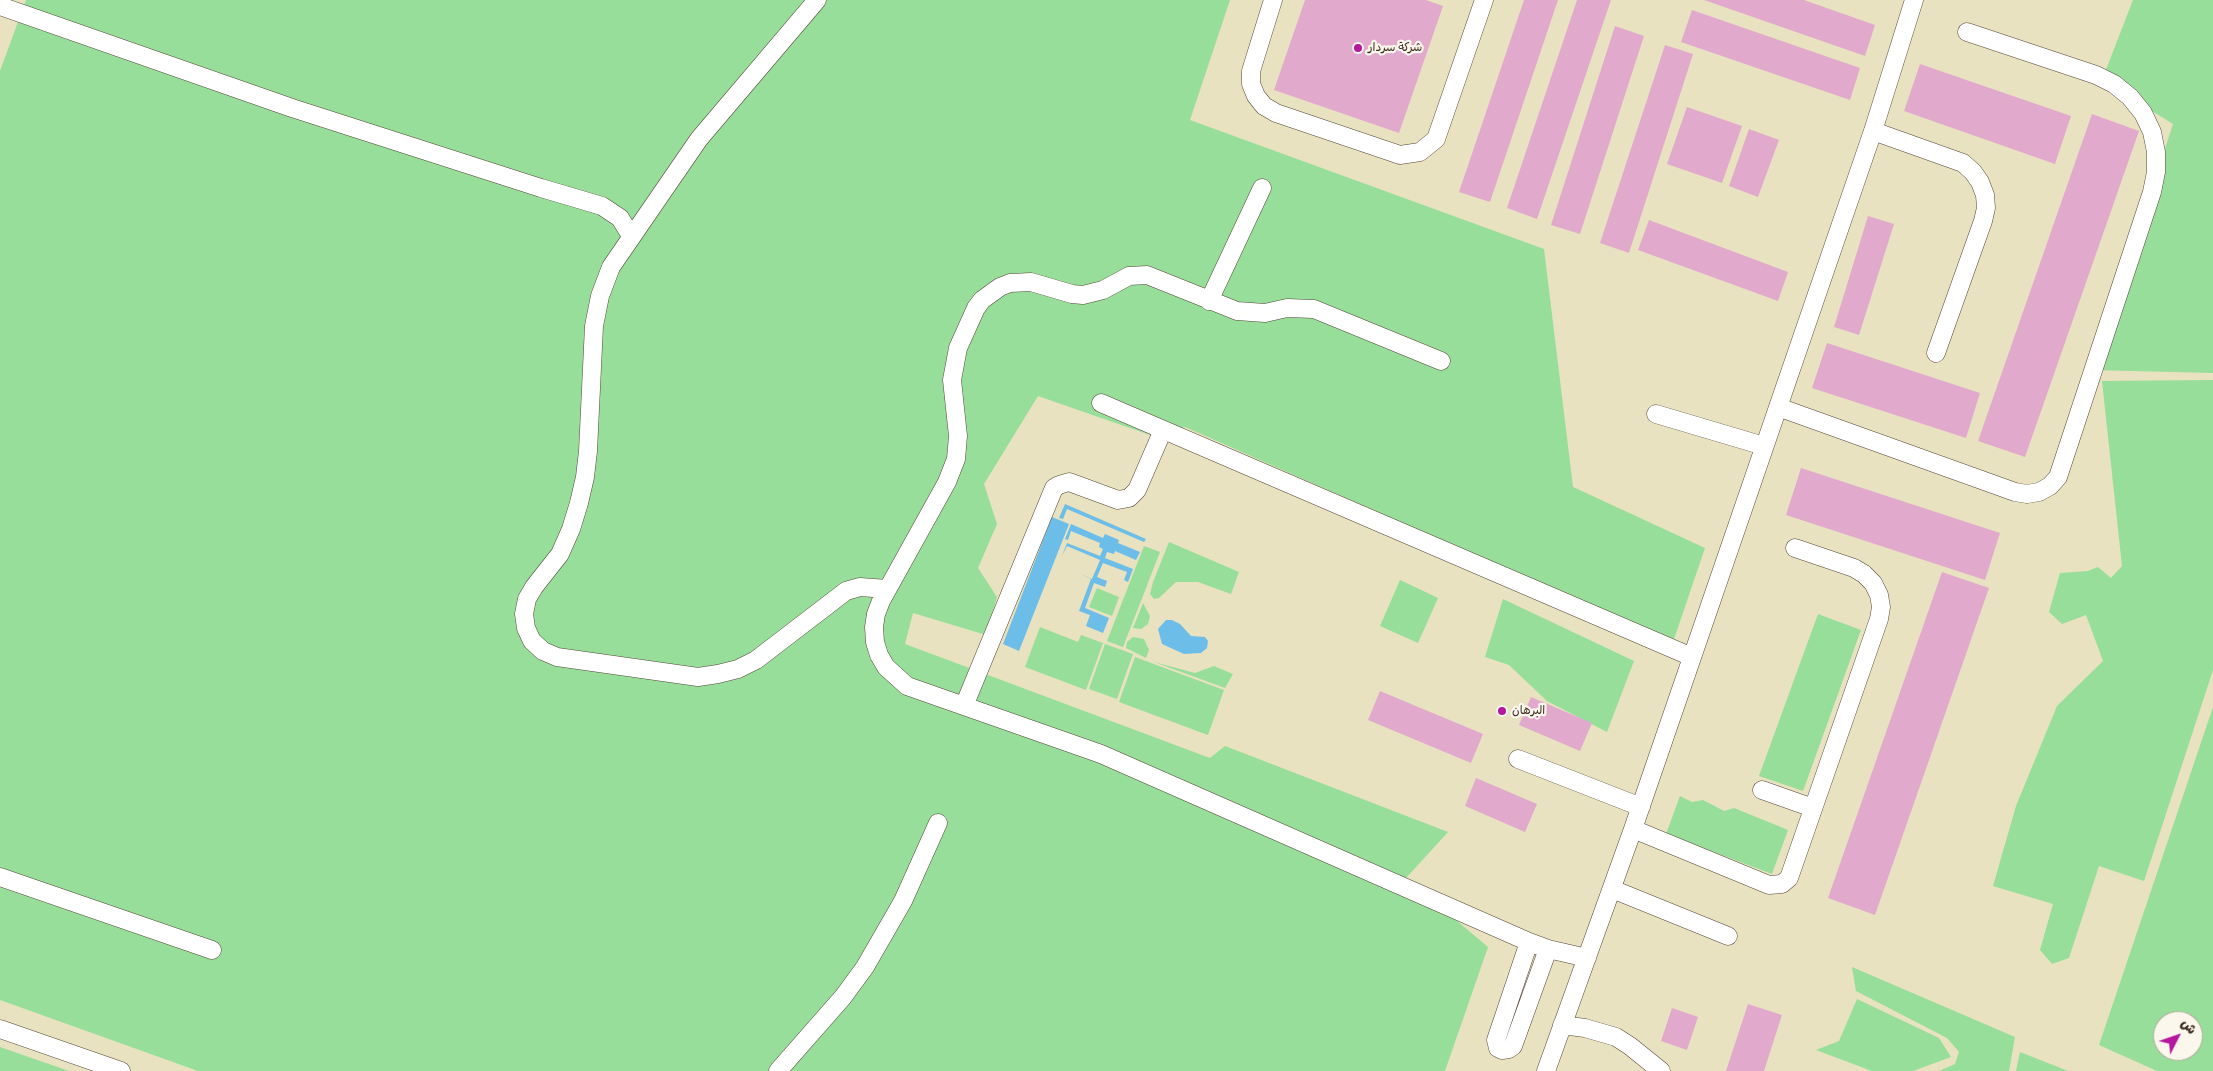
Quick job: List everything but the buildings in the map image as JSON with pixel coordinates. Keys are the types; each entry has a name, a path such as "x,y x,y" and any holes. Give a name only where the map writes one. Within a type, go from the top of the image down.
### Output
{"lane":[{"path":"817,0 699,139 611,267 600,296 594,326 585,477 571,529 560,554 527,599 524,614 526,628 532,641 543,651 557,657 678,675 698,676 738,669 756,660 846,592 860,587 887,589"},
{"path":"1273,0 1251,71 1251,84 1260,101 1276,113 1400,155 1420,152 1436,139 1484,0"},
{"path":"1546,1071 1633,829 1874,131 1914,0"},
{"path":"0,6 301,111 602,206 620,218 631,236"},
{"path":"1778,407 2015,492 2027,494 2039,492 2050,486 2058,477 2152,192 2156,172 2156,152 2152,132 2143,114 2130,97 2114,84 2096,76 1967,32"},
{"path":"1874,131 1963,163 1980,182 1985,195 1984,221 1936,353"},
{"path":"1209,301 1262,188"},
{"path":"1441,361 1314,309 1300,308 1251,313 1237,311 1156,278 1139,275 1129,276 1103,290 1083,295 1072,294 1041,284 1020,281 1000,287 986,296 976,308 964,332 954,364 952,398 958,436 952,470 887,589 876,614 874,628 877,648 886,667 907,686 1056,737 1145,772 1529,942 1548,949 1587,958"},
{"path":"1101,404 1692,657"},
{"path":"1656,414 1764,446"},
{"path":"964,706 1054,488 1069,482 1118,500 1129,498 1137,490 1162,430"},
{"path":"1633,829 1769,885 1778,886 1788,878 1879,619 1881,607 1879,594 1873,583 1864,574 1854,568 1795,548"},
{"path":"1518,759 1641,806"},
{"path":"1762,790 1813,808"},
{"path":"778,1071 843,997 864,967 903,901 938,823"},
{"path":"0,877 212,950"},
{"path":"1612,889 1728,936"},
{"path":"1529,942 1496,1040 1498,1048 1502,1050 1510,1049 1512,1046 1548,949"},
{"path":"1562,1025 1585,1028 1616,1038 1630,1046 1661,1071"},
{"path":"0,1029 121,1071"}],"green space":[{"path":"26,0 1230,0 1190,120 1544,249 1573,487 1705,548 1673,642 1185,427 1150,435 1038,396 984,484 997,524 978,568 997,597 986,635 913,613 905,644 1210,758 1225,746 1448,832 1406,878 1488,947 1445,1071 198,1071 0,1000 0,71"},
{"path":"2133,0 2213,0 2213,373 2093,370 2173,124 2102,80"},
{"path":"2213,380 2213,670 2144,881 2099,866 2069,958 2052,964 2040,950 2053,904 1993,886 2016,806 2057,706 2103,661 2086,615 2062,624 2049,612 2060,573 2088,571 2098,567 2111,578 2122,566 2102,381"},
{"path":"1169,542 1239,572 1231,594 1198,582 1176,582 1159,598 1154,599 1150,594 1153,582"},
{"path":"1144,546 1160,552 1123,647 1107,641"},
{"path":"1400,580 1438,598 1418,643 1380,626"},
{"path":"1097,588 1119,597 1112,616 1089,607"},
{"path":"1503,599 1634,661 1607,732 1547,701 1509,665 1485,657"},
{"path":"1143,603 1150,616 1148,624 1141,629 1133,628"},
{"path":"1818,614 1861,630 1803,791 1759,776"},
{"path":"1040,627 1078,642 1081,635 1103,643 1086,690 1025,667"},
{"path":"1133,637 1144,639 1149,650 1146,658 1126,648 1127,642"},
{"path":"1105,644 1133,654 1117,699 1089,689"},
{"path":"1135,657 1224,690 1208,735 1119,702"},
{"path":"1154,662 1195,673 1214,666 1233,674 1225,688"},
{"path":"2213,707 2213,1071 2157,1071 2099,1045"},
{"path":"1680,796 1692,802 1703,800 1724,811 1734,808 1788,830 1772,874 1666,834"},
{"path":"1852,967 2015,1037 2009,1071 1939,1071 1955,1064 1959,1052 1947,1038 1856,991"},
{"path":"1857,999 1939,1038 1951,1057 1913,1071 1872,1071 1816,1050 1839,1041"},
{"path":"0,1047 69,1071 0,1071"},
{"path":"2020,1052 2068,1071 2016,1071"}],"water":[{"path":"1065,504 1146,539 1144,542 1067,509 1063,519 1059,518"},
{"path":"1052,517 1069,524 1019,651 1003,644"},
{"path":"1071,524 1103,538 1105,534 1119,540 1118,543 1140,552 1136,560 1115,551 1114,554 1107,552 1105,558 1133,569 1128,582 1124,580 1127,572 1103,563 1097,577 1107,581 1105,587 1094,583 1085,608 1109,618 1103,633 1086,626 1090,615 1079,611 1091,579 1079,573 1092,579 1100,560 1067,546 1062,556 1067,543 1100,556 1103,549 1099,547 1100,543 1071,531 1068,540 1065,539"},
{"path":"1166,620 1172,620 1180,624 1191,636 1205,637 1208,641 1207,648 1201,653 1184,654 1162,644 1158,629"}],"place":[{"name":"شركة سردار","path":"1358,48"},
{"name":"البرهان","path":"1502,711"}]}
